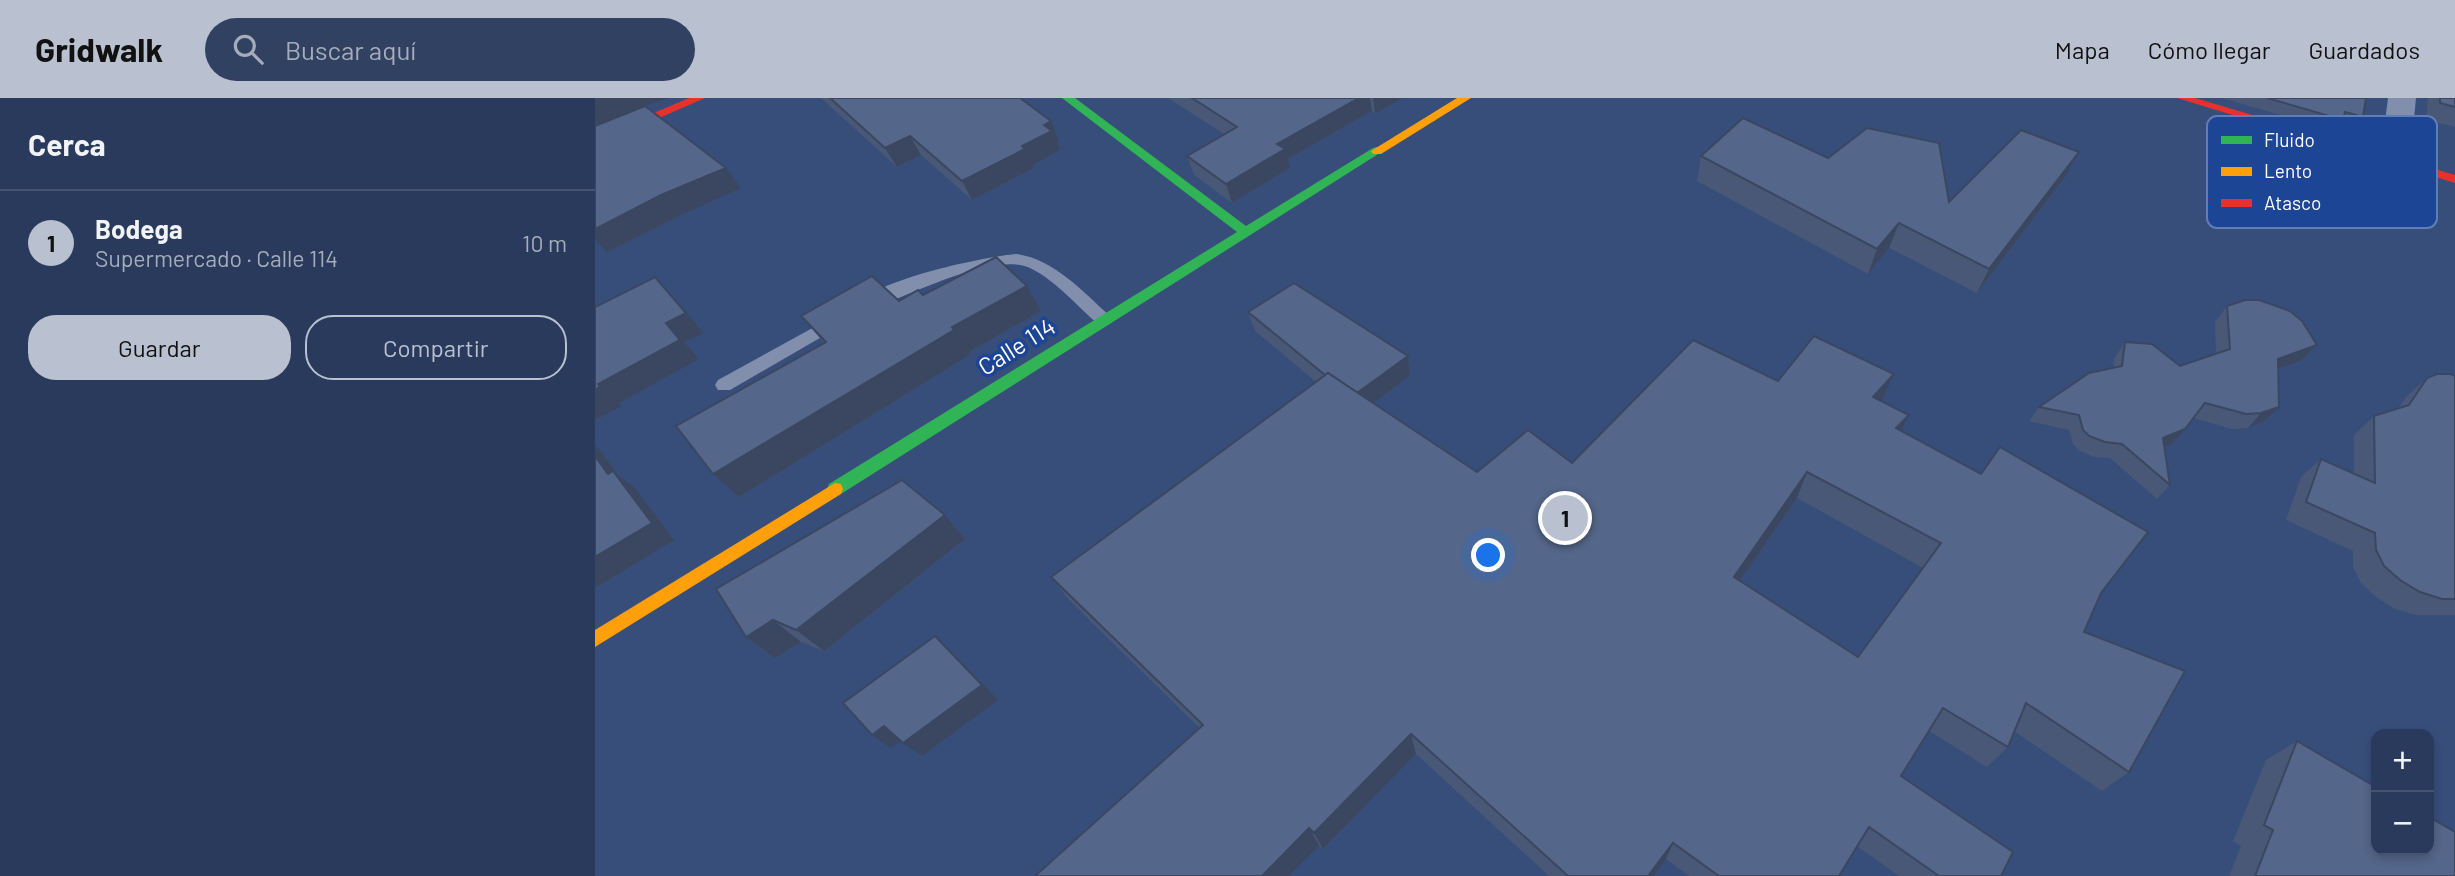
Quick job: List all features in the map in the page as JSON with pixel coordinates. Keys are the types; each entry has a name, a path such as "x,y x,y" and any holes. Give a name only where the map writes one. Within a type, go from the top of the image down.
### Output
{"street":[{"path":"595,142 699,98"},
{"path":"1068,98 1245,232"},
{"name":"Calle 114","path":"595,639 1245,232 1465,98"},
{"path":"2183,98 2244,116"},
{"path":"2400,116 2402,98"},
{"path":"2437,174 2455,179"}],"lane":[{"path":"724,385 892,290 964,269 1007,260 1034,262 1104,320"}],"building":[{"path":"830,98 1020,98 1051,121 1044,125 1052,131 1022,146 1025,149 962,181 910,136 885,148"},
{"path":"1192,98 1359,98 1277,144 1285,149 1226,184 1187,156 1237,127"},
{"path":"2267,98 2366,98 2363,116 2345,112 2344,116 2329,116"},
{"path":"2440,98 2455,98 2455,107 2440,103"},
{"path":"645,106 726,168 661,195 595,229 595,126"},
{"path":"1743,118 1828,158 1867,128 1939,143 1949,202 2021,130 2079,152 1989,269 1899,223 1877,249 1701,156"},
{"path":"996,257 1027,286 952,327 954,330 713,474 676,426 826,342 801,316 872,276 899,301 918,290 923,295"},
{"path":"655,277 686,313 666,323 680,340 598,384 600,387 595,390 595,307"},
{"path":"1294,283 1408,356 1357,393 1328,373 1325,375 1248,312"},
{"path":"2245,300 2259,300 2290,311 2302,321 2317,345 2278,359 2279,407 2261,413 2246,414 2205,403 2185,429 2163,438 2170,485 2122,444 2089,436 2083,430 2079,415 2039,407 2089,373 2122,366 2125,342 2152,344 2180,366 2230,349 2227,306"},
{"path":"1814,336 1894,374 1873,397 1909,415 1896,428 1981,474 2000,447 2148,532 2101,593 2084,632 2185,671 2129,772 2026,703 2008,747 1943,708 1901,776 2013,852 2001,876 1939,876 1869,827 1839,876 1719,876 1673,843 1648,876 1568,876 1411,734 1314,833 1309,828 1262,876 1035,876 1203,725 1051,577 1328,373 1477,472 1528,430 1572,463 1693,340 1778,381","holes":["1807,472 1941,543 1858,657 1734,577"]},
{"path":"2437,374 2455,376 2455,599 2442,599 2420,592 2400,580 2384,566 2376,550 2375,533 2306,502 2321,459 2375,483 2374,416 2409,405 2427,378"},
{"path":"595,456 608,474 613,471 652,523 595,557"},
{"path":"902,480 945,515 796,630 773,620 746,637 716,589"},
{"path":"935,636 982,685 903,743 884,726 872,735 843,703"},
{"path":"2297,741 2371,784 2371,855 2434,855 2434,820 2455,832 2455,876 2255,876 2273,830 2264,825"}],"traffic: fast":[{"path":"1068,98 1245,232"},
{"path":"835,489 1377,151"}],"traffic: slow":[{"path":"1377,151 1465,98"},
{"path":"595,639 835,489"}],"traffic: jam":[{"path":"595,142 699,98"},
{"path":"2183,98 2243,116"},
{"path":"2437,174 2455,179"}],"place":[{"name":"Bodega","path":"1565,518"}]}
